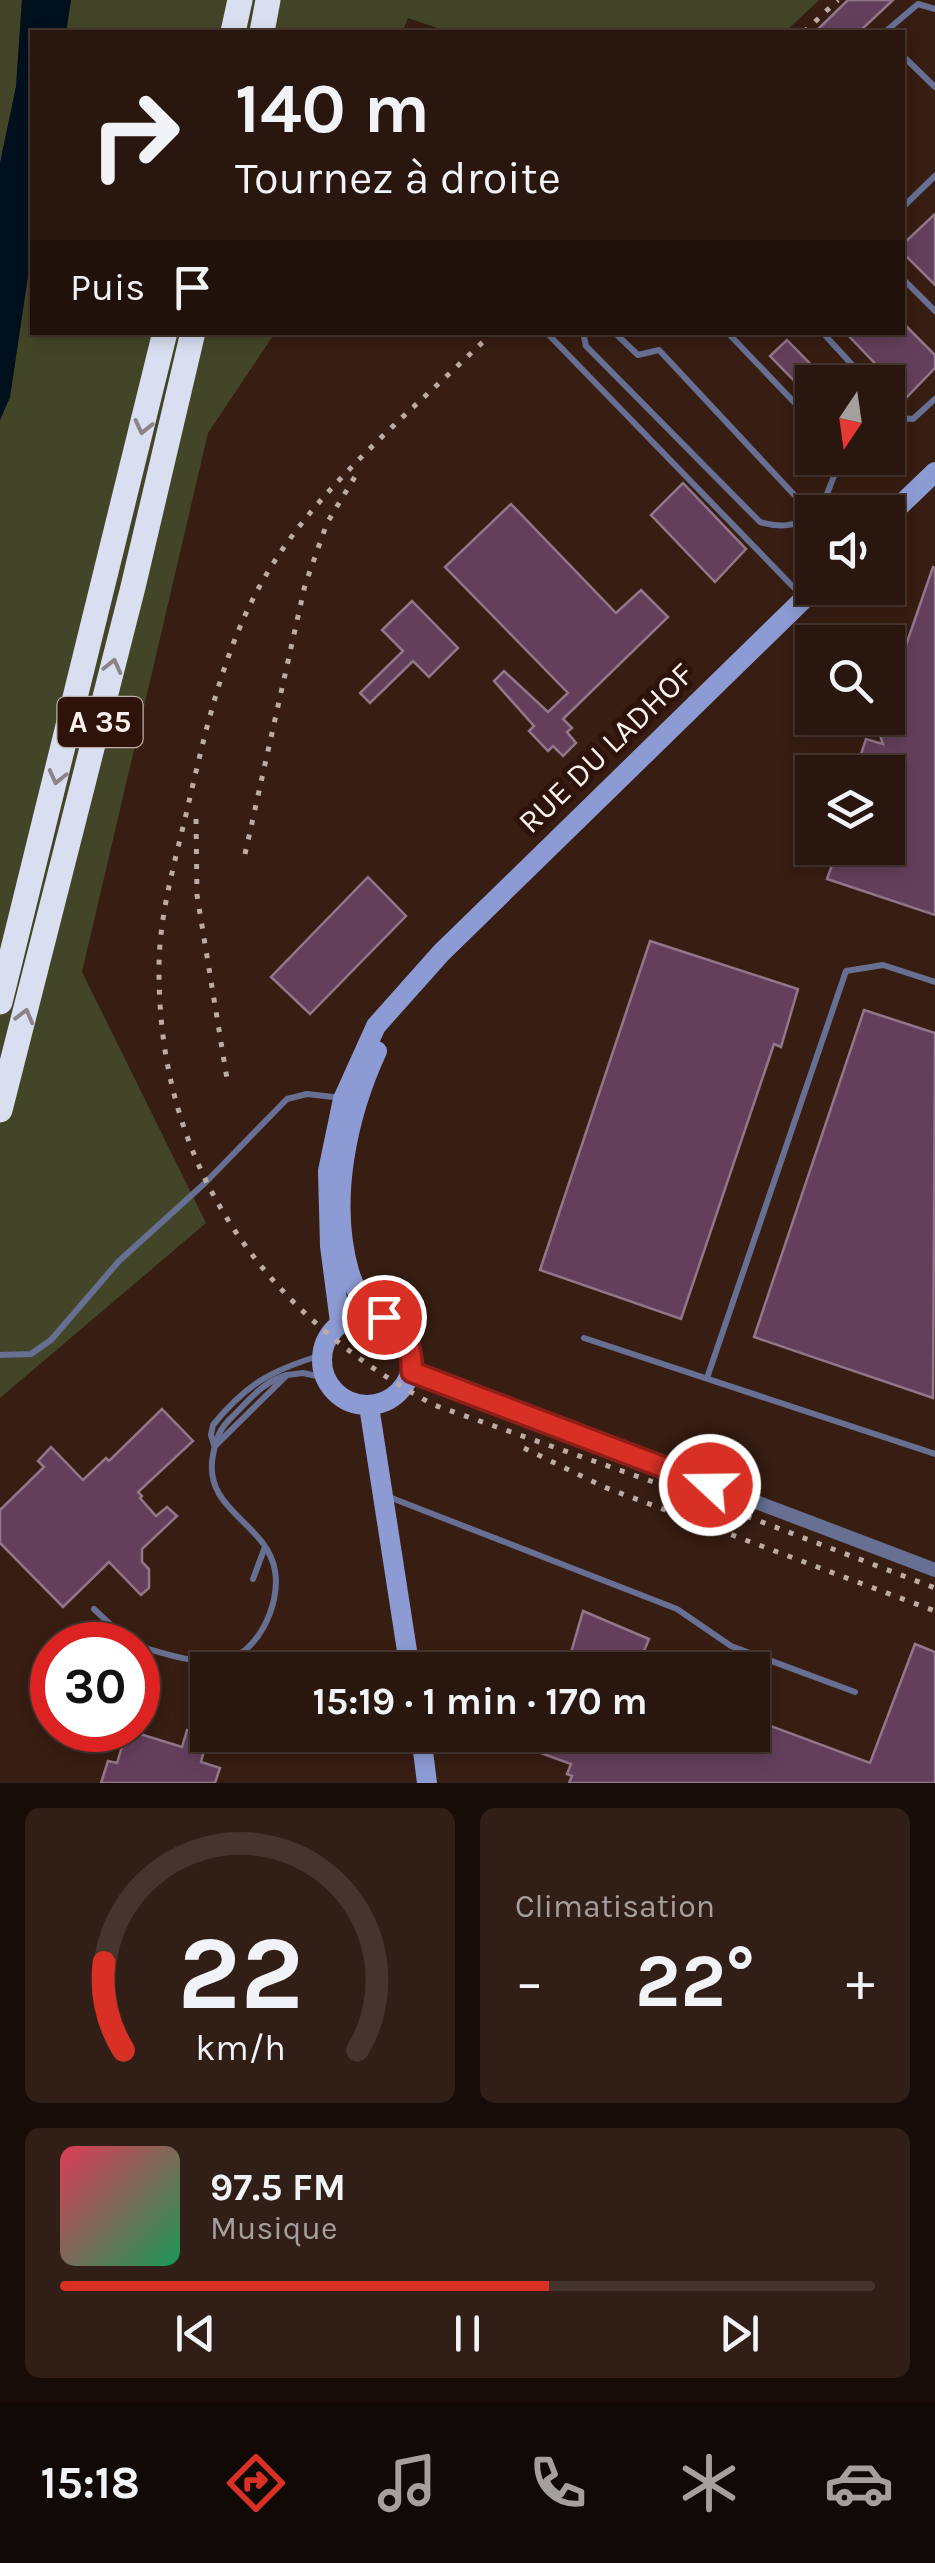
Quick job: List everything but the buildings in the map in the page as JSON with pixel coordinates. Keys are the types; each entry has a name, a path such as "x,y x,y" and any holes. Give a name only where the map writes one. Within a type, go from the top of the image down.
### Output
{"highway":[{"path":"233,30 240,0"},
{"path":"262,30 268,0"},
{"name":"A 35","path":"0,1002 164,335"},
{"name":"A 35","path":"0,1110 129,606 192,335"}],"main road":[{"path":"905,501 935,472"},
{"name":"RUE DU LADHOF","path":"340,1322 330,1246 328,1190 333,1138 344,1099 376,1026 441,953 797,605"},
{"name":"RUE DU LADHOF","path":"367,1314 349,1274 345,1252 341,1211 346,1149 358,1099 386,1031 441,953"},
{"path":"367,1314 384,1317 400,1328 412,1348 412,1372 404,1389 390,1400 369,1406 348,1402 331,1389 322,1355 328,1336 340,1322 367,1314"},
{"path":"369,1406 407,1652"},
{"path":"423,1752 426,1783"}],"street":[{"path":"412,1372 935,1570"}],"lane":[{"path":"887,30 918,4 935,9"},
{"path":"905,58 935,87"},
{"path":"905,205 935,176"},
{"path":"905,281 935,311"},
{"path":"549,335 795,579"},
{"path":"584,335 586,346 760,522 795,525"},
{"path":"617,335 638,355 658,350 795,496"},
{"path":"731,335 795,403"},
{"path":"825,335 852,365"},
{"path":"905,419 914,420 935,399"},
{"path":"706,1378 846,972 883,964 935,982"},
{"path":"0,1355 32,1354 52,1340 120,1262 287,1100 308,1094 344,1099"},
{"path":"584,1338 935,1454"},
{"path":"214,1447 213,1425 254,1382 278,1369 322,1355"},
{"path":"160,1652 224,1661 259,1639 273,1607 276,1572 265,1546 214,1491 210,1469 214,1447 220,1428 272,1379 303,1373 326,1378"},
{"path":"383,1494 677,1609 731,1646 855,1692"},
{"path":"253,1579 265,1546"},
{"path":"94,1609 108,1622"}],"green space":[{"path":"0,0 22,0 16,87 0,163"},
{"path":"71,0 819,0 787,30 443,30 408,18 403,30 66,30"},
{"path":"30,262 30,335 274,335 208,433 82,972 206,1223 0,1398 0,420 10,397"}],"water":[{"path":"22,0 71,0 66,30 30,30 30,262 10,397 0,420 0,163 16,87"}],"railway":[{"path":"806,30 838,0"},
{"path":"490,335 379,440 300,526 246,612 223,672 170,882 159,968 164,1040 178,1107 200,1169 232,1226 272,1279 319,1326 373,1368 434,1405 699,1498 935,1588"},
{"path":"245,854 305,585 327,523 356,475"},
{"path":"196,819 197,895 228,1085"},
{"path":"524,1448 604,1487 935,1611"}],"route":[{"path":"384,1317 400,1328 412,1348 412,1372 710,1485"}]}
